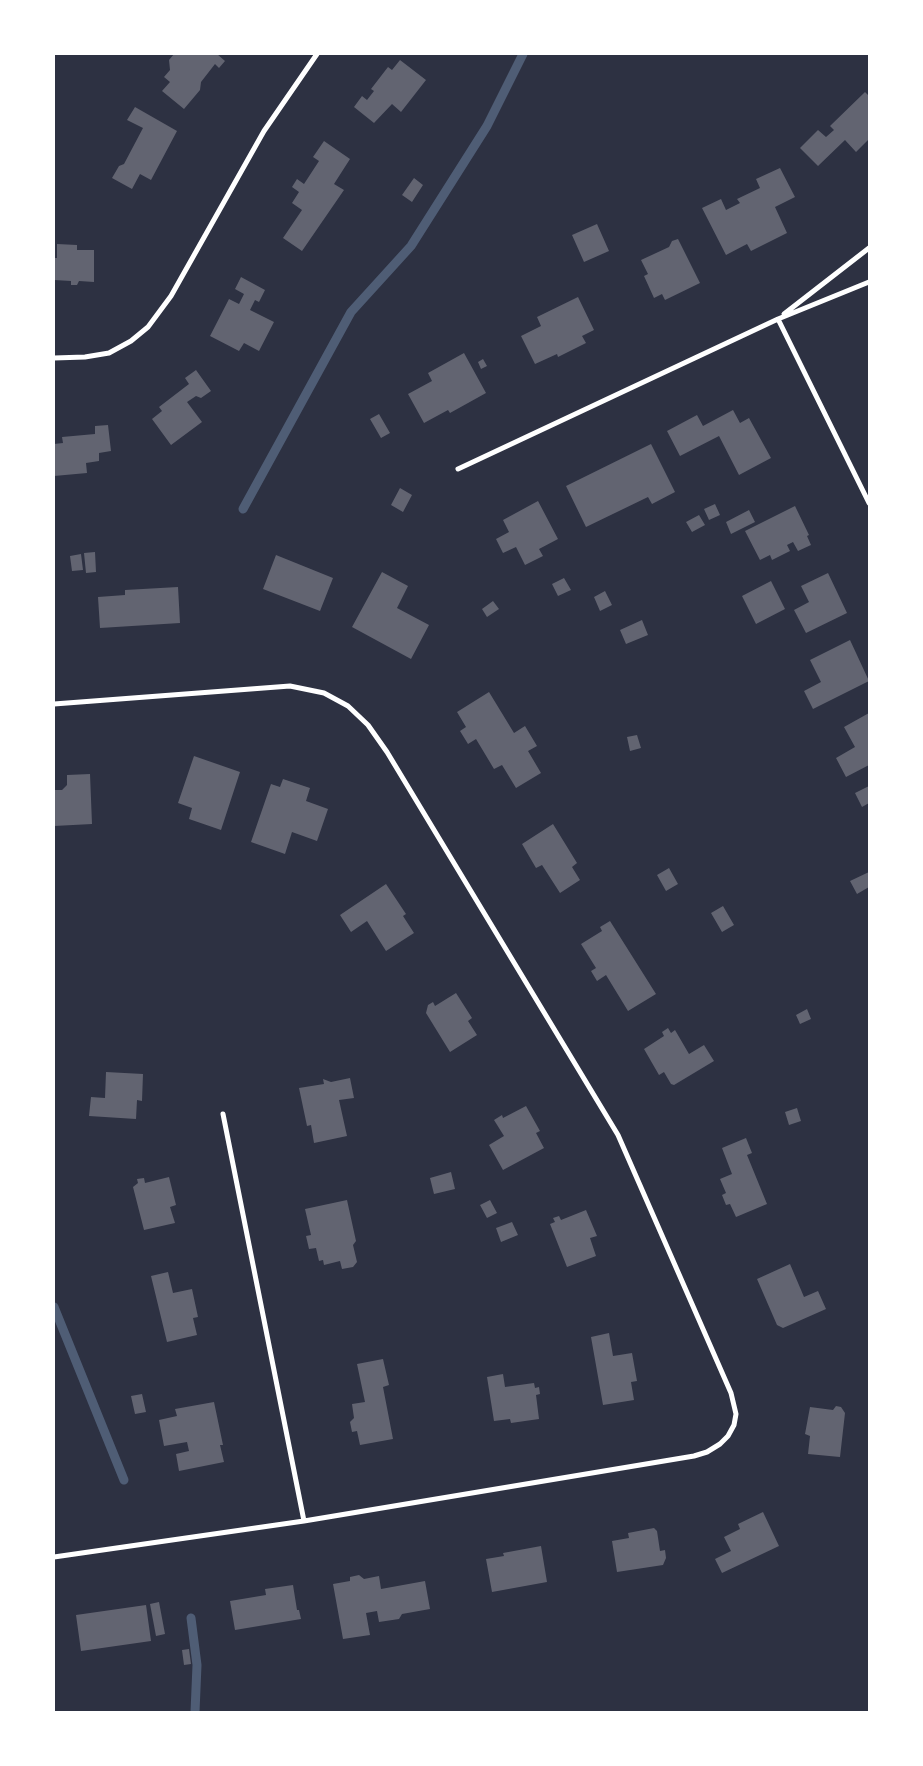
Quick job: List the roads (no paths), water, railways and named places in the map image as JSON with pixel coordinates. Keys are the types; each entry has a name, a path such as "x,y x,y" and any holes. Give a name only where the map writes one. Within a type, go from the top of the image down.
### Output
{"street":[{"path":"54,358 85,357 109,353 131,341 148,328 162,310 264,131 317,54"},
{"path":"778,319 869,248"},
{"path":"458,469 778,319 869,282"},
{"path":"778,319 869,503"},
{"path":"54,704 290,686 324,693 348,706 368,725 387,752 618,1135 735,1404 736,1414 734,1425 728,1436 720,1444 707,1452 694,1456 304,1521 54,1557"},
{"path":"223,1114 304,1521"}],"waterway":[{"path":"243,509 351,312 411,246 487,126 523,54"},
{"path":"54,1307 124,1480"},
{"path":"191,1618 197,1665 195,1712"}]}
